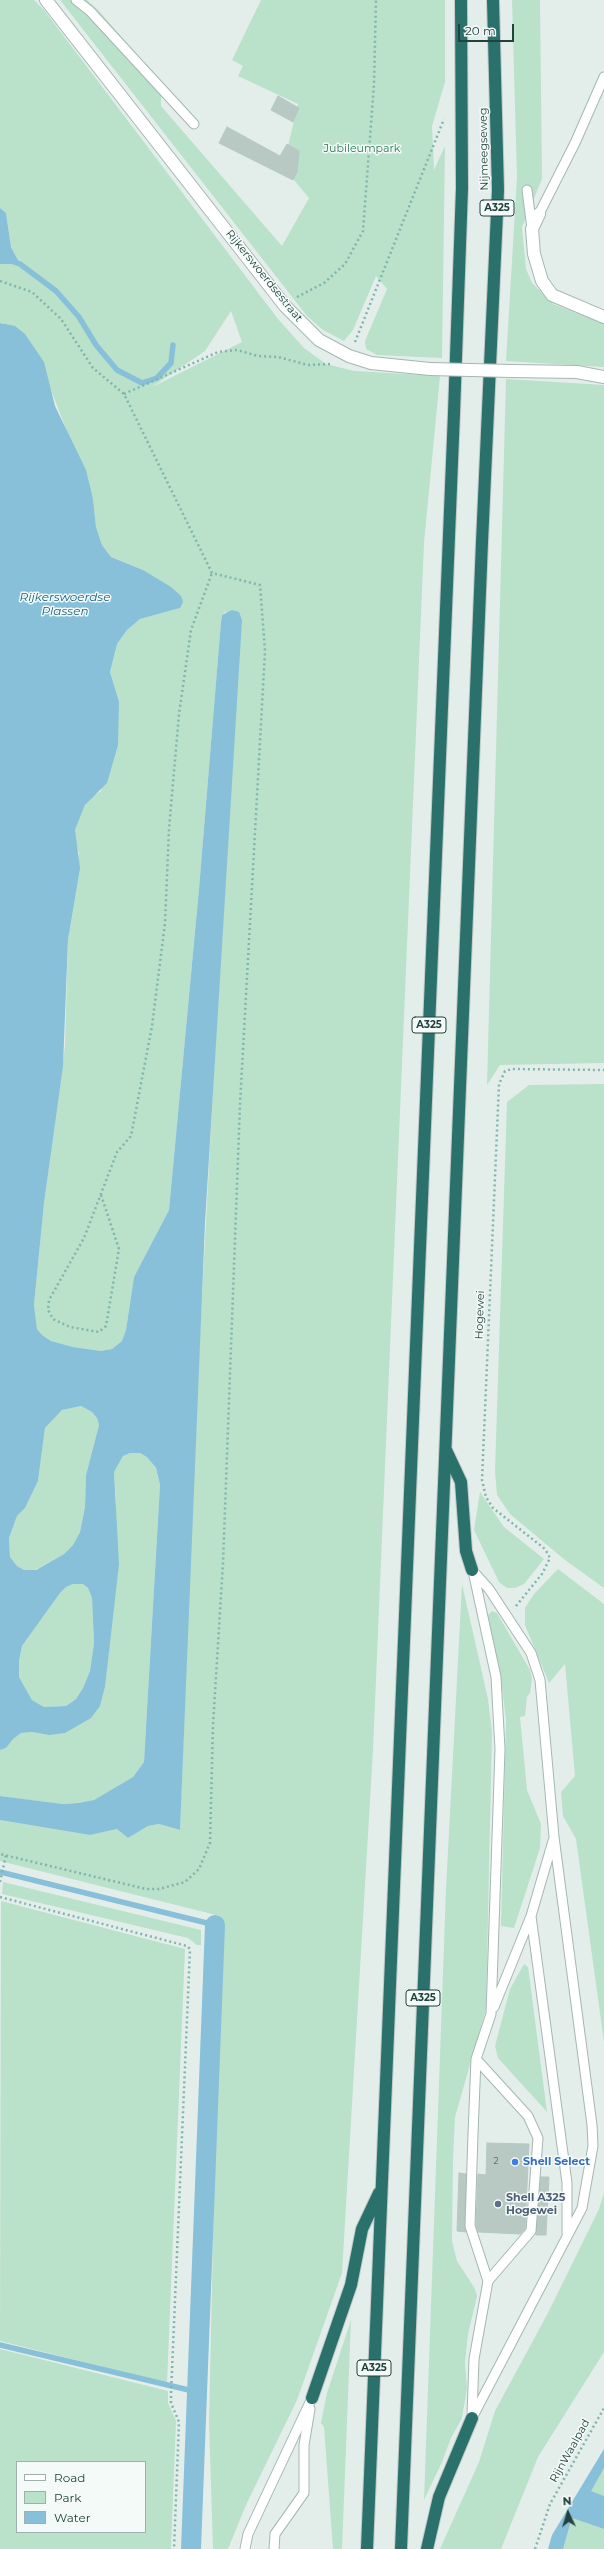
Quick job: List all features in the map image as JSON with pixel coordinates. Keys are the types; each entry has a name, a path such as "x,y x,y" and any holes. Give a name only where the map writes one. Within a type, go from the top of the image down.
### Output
{"highway":[{"name":"Nijmeegseweg","path":"382,2186 454,413 462,188 461,0"},
{"name":"Nijmeegseweg","path":"445,1446 487,417 498,190 493,0"},
{"path":"445,1446 461,1482 466,1551 472,1570"},
{"name":"A325","path":"400,2549 445,1446"},
{"path":"312,2398 351,2285 362,2229 382,2186"},
{"name":"A325","path":"367,2549 382,2186"},
{"path":"427,2549 439,2497 472,2418"}],"street":[{"name":"Rijkerswoerdsestraat","path":"46,0 285,306 319,340 349,356 371,363 430,369 577,372 604,377"},
{"path":"539,214 532,229 534,254 542,281 552,295 604,317"}],"lane":[{"path":"76,0 90,11 194,124"},
{"path":"539,214 575,142 604,77"},
{"path":"527,190 532,229"},
{"path":"472,1570 489,1589 531,1653 540,1680 554,1837 592,2125 592,2153 583,2201 472,2418"},
{"path":"472,1570 496,1676 500,1749 491,2014"},
{"path":"472,2418 474,2359 488,2281 470,2226 476,2059 491,2014 531,1916 554,1837"},
{"path":"531,1916 566,2183 567,2234"},
{"path":"476,2059 528,2116 538,2138 531,2231 488,2281"},
{"path":"245,2549 248,2534 312,2398"},
{"path":"274,2549 275,2534 304,2493 304,2446 312,2398"}],"path":[{"path":"285,306 300,295 324,283 345,264 363,231 374,84 376,0"},
{"path":"124,394 218,352 237,350 258,356 278,357 308,365 330,364 349,356 444,119"},
{"path":"0,280 32,292 61,319 93,368 124,394 212,573 191,630 179,714 169,829 165,923 152,1026 131,1136 117,1152 84,1238 54,1287 49,1300 48,1310 54,1319 70,1327 99,1332 106,1326 119,1248 101,1195"},
{"path":"0,1854 146,1889 159,1889 185,1882 199,1869 210,1843 213,1725 223,1563 240,1104 265,651 260,585 212,573"},
{"name":"Hogewei","path":"507,1617 542,1574 550,1558 545,1549 492,1508 486,1497 482,1480 499,1084 505,1071 512,1069 604,1070"},
{"path":"0,1882 6,1855"},
{"path":"0,1897 186,1946 190,1949 171,2378 171,2403 179,2422 174,2549"},
{"name":"RijnWaalpad","path":"535,2549 556,2493 604,2408"}],"green space":[{"path":"0,0 34,0 44,10 278,319 304,348 326,364 354,371 440,376 424,543 373,1750 342,2273 297,2400 246,2505 228,2549 213,2549 209,2422 220,1916 0,1861 0,1820 90,1835 117,1829 128,1838 148,1826 159,1824 180,1830 195,1427 218,998 226,611 222,615 221,622 199,889 169,1210 134,1277 126,1330 122,1341 112,1349 101,1351 73,1347 51,1341 42,1335 37,1329 34,1305 44,1203 65,1046 68,939 79,853 75,842 75,830 85,805 93,796 101,791 114,686 110,672 117,644 127,630 140,619 180,608 143,570 111,557 102,545 96,527 93,499 51,390 3,323 0,323 0,264 20,264 11,247 6,213 0,208","holes":["231,311 242,342 152,387 205,351"]},
{"name":"Jubileumpark","path":"60,0 87,0 98,10 161,82 161,106 282,246 309,198 283,167 298,104 238,76 243,66 232,60 261,0 445,0 445,82 432,126 434,170 445,146 442,358 377,355 366,349 365,341 387,289 376,276 353,330 344,341 323,330 307,316"},
{"path":"512,0 540,0 542,179 522,227 526,269 532,283 553,304 604,324 604,367 506,361 517,177"},
{"path":"506,379 604,385 604,1063 500,1065 487,1085"},
{"path":"604,1084 604,1588 565,1560 510,1514 497,1495 495,1471 507,1102 529,1085"},
{"path":"81,1406 92,1412 97,1418 99,1425 86,1475 85,1507 80,1532 73,1545 64,1554 35,1570 24,1570 17,1566 10,1557 9,1538 17,1516 25,1508 38,1481 45,1428 62,1410"},
{"path":"130,1453 140,1453 148,1457 156,1469 160,1485 144,1762 133,1777 94,1800 63,1804 0,1796 0,1750 6,1748 12,1739 21,1733 32,1732 49,1735 100,1706 105,1687 111,1628 116,1502 114,1472 123,1456"},
{"path":"480,1492 504,1527 544,1559 524,1584 515,1588 507,1588 499,1582 474,1530"},
{"path":"558,1569 604,1604 604,2042 576,1839 563,1816 561,1792 575,1776 565,1664 549,1683 525,1625 525,1608 534,1594"},
{"path":"73,1584 83,1584 88,1588 92,1598 94,1643 90,1671 83,1688 76,1699 66,1706 44,1707 32,1700 19,1677 19,1661 22,1646 60,1593 66,1587"},
{"path":"462,1584 488,1699 492,1732 486,2009 455,2117 453,2160 452,2241 457,2261 475,2289 477,2296 468,2334 465,2363 467,2388 462,2418 451,2438 442,2462 424,2500 446,1889"},
{"path":"492,1611 497,1613 530,1670 532,1679 530,1693 527,1697 525,1716 520,1717 527,1790 541,1824 540,1848 514,1928 501,1926 506,1720 501,1679 488,1615"},
{"path":"3,1882 201,1930 201,1945 197,1945 188,1938 2,1894"},
{"path":"1,1901 185,1949 167,2383 0,2341"},
{"path":"524,1964 528,1967 547,2112 498,2058 495,2046 510,1989"},
{"path":"604,2193 604,2352 538,2457 501,2549 440,2549 479,2462 495,2411 549,2311 599,2209"},
{"path":"351,2320 342,2549 333,2549 324,2427 321,2423 327,2393"},
{"path":"0,2349 168,2391 168,2403 176,2421 171,2549 0,2549"},
{"path":"604,2468 604,2496 590,2491"},
{"path":"572,2518 604,2529 604,2549 563,2549"}],"water":[{"path":"0,208 6,213 11,247 20,264 0,264"},
{"name":"Rijkerswoerdse Plassen","path":"0,323 15,326 25,334 44,362 55,406 86,470 93,499 96,527 102,545 111,557 143,570 171,587 181,596 183,602 180,608 140,619 127,630 117,644 110,672 119,702 118,745 107,783 85,805 75,830 80,868 68,939 63,1066 44,1203 34,1305 37,1329 42,1335 51,1341 73,1347 101,1351 112,1349 122,1341 126,1330 134,1277 169,1210 199,889 222,615 232,610 239,612 242,620 205,1223 180,1830 159,1824 148,1826 128,1838 117,1829 90,1835 0,1820 0,1796 63,1804 94,1800 133,1777 144,1762 160,1485 156,1468 147,1457 140,1453 130,1453 123,1456 114,1472 119,1564 105,1687 100,1706 91,1718 65,1733 49,1735 32,1732 21,1733 13,1739 6,1748 0,1750","holes":["81,1406 92,1412 97,1418 99,1425 86,1475 85,1507 80,1532 73,1545 64,1554 36,1570 24,1570 17,1566 10,1557 9,1538 17,1516 25,1508 38,1481 45,1428 62,1410","73,1584 83,1584 88,1588 92,1598 94,1643 90,1671 83,1688 76,1699 66,1706 44,1707 32,1700 19,1677 19,1661 22,1646 60,1593 66,1587"]},
{"path":"604,2449 604,2468 591,2491 604,2496 604,2529 572,2518 563,2549 548,2549 552,2535"}],"building":[{"path":"278,96 299,108 293,122 271,110"},
{"path":"227,127 280,156 287,144 299,151 297,172 293,180 219,143"},
{"path":"487,2143 529,2144 525,2229 520,2234 478,2232 476,2225 478,2174 486,2175"},
{"path":"459,2173 466,2174 466,2232 457,2231"},
{"path":"541,2177 549,2177 546,2235 536,2235"}],"waterway":[{"path":"0,257 20,264 56,291 79,317 96,345 117,370 142,383 157,378 171,363 173,345"},
{"path":"0,1872 215,1925"},
{"path":"191,2549 215,1925"},
{"path":"0,2345 197,2392"}],"place":[{"name":"Shell Select","path":"515,2162"},
{"name":"Shell A325 Hogewei","path":"498,2204"}]}
